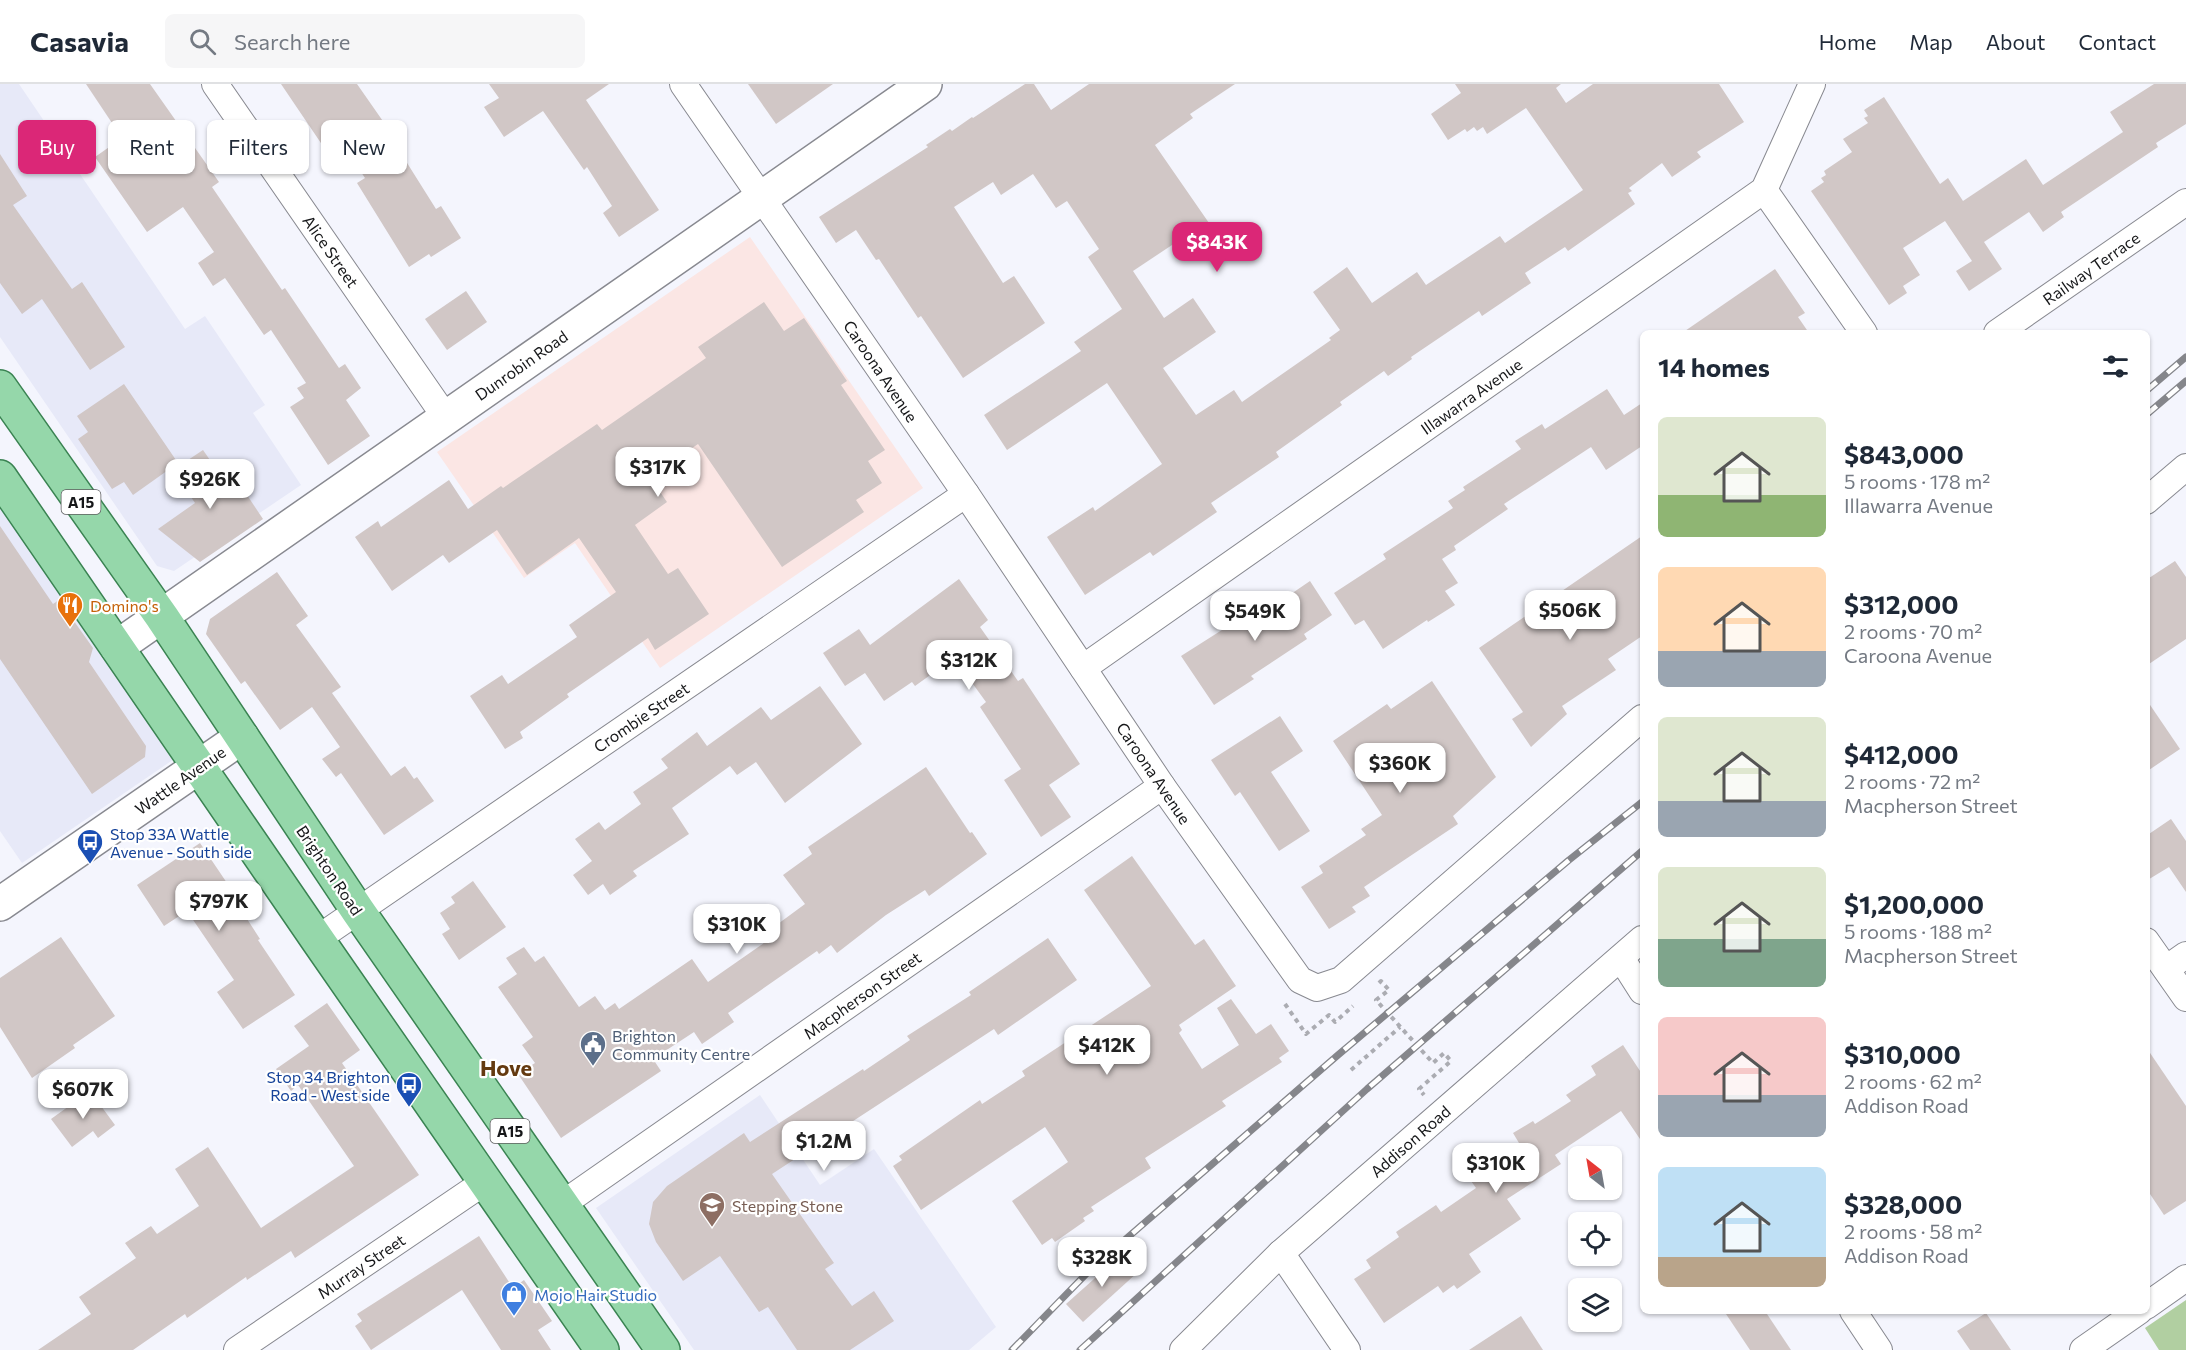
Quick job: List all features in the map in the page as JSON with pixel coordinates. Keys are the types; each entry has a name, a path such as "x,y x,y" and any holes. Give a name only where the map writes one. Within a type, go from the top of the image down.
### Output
{"main road":[{"name":"Brighton Road","path":"0,387 162,617 358,911 663,1350"},
{"path":"0,477 602,1350"}],"street":[{"name":"Alice Street","path":"215,84 446,418"},
{"name":"Caroona Avenue","path":"683,84 966,494 1162,786 1297,977 1317,988 1341,980 1640,720"},
{"name":"Dunrobin Road","path":"117,647 926,84"},
{"path":"1812,84 1764,190 1862,330"},
{"name":"Illawarra Avenue","path":"1083,668 1764,190"},
{"name":"Railway Terrace","path":"2001,330 2186,202"},
{"path":"2150,498 2186,467"},
{"name":"Crombie Street","path":"317,939 966,494"},
{"name":"Wattle Avenue","path":"0,904 242,737"},
{"name":"Macpherson Street","path":"561,1205 1162,786"},
{"name":"Addison Road","path":"1183,1350 1281,1253 1640,941"},
{"path":"2150,944 2176,962 2186,999"},
{"path":"1621,958 1640,988"},
{"name":"Murray Street","path":"237,1350 486,1181"},
{"path":"1281,1253 1347,1350"},
{"path":"2150,1303 2186,1278"},
{"path":"1855,1314 1879,1350"},
{"path":"2083,1350 2135,1314"}],"path":[{"path":"1374,988 1381,981 1389,990 1376,1000 1433,1064 1444,1053 1451,1061 1419,1089 1440,1115"},
{"path":"1280,996 1306,1034 1329,1015 1335,1022 1358,1001"},
{"path":"1350,1070 1400,1027"}],"shaded area":[{"path":"0,84 19,84 43,120 18,120 18,174 80,174 185,329 205,316 265,405 253,413 301,485 174,571 157,566 0,337"},
{"path":"750,237 923,488 660,668 575,543 524,578 437,452"},
{"path":"0,500 177,757 22,863 0,831"},
{"path":"760,1095 820,1185 874,1149 996,1327 969,1350 694,1350 596,1208"}],"green space":[{"path":"2186,1300 2186,1350 2159,1350 2145,1328"}],"building":[{"path":"86,84 150,84 175,120 110,120"},
{"path":"281,84 357,84 382,120 321,120 321,143 309,125 309,120 305,120"},
{"path":"489,84 609,84 586,100 659,210 619,237 603,213 612,206 587,167 584,170 543,111 504,137 484,107 499,98"},
{"path":"748,84 833,84 776,124"},
{"path":"1025,84 1034,84 1051,110 1089,84 1235,84 1190,114 1193,118 1155,145 1209,223 1133,271 1164,318 1193,298 1216,332 1163,368 1196,415 1234,390 1242,402 1331,340 1329,338 1340,330 1313,292 1347,267 1372,303 1417,272 1426,285 1500,236 1505,243 1583,190 1526,108 1487,134 1483,127 1477,131 1474,127 1467,132 1465,129 1448,140 1431,114 1461,93 1455,84 1561,84 1556,88 1566,103 1593,84 1719,84 1744,122 1697,152 1701,157 1672,177 1662,163 1629,188 1632,191 1628,193 1635,204 1568,251 1565,247 1525,273 1531,283 1482,316 1479,311 1411,357 1412,359 1388,376 1384,371 1340,402 1342,405 1276,452 1279,457 1211,503 1217,512 1153,556 1150,552 1085,595 1047,537 1093,507 1095,511 1162,464 1107,383 1007,450 984,415 1081,351 1074,342 1122,309 1088,257 1099,249 1067,201 1056,208 1033,174 1001,195 993,182 954,207 1003,283 1014,276 1045,323 963,378 921,316 918,318 879,259 876,260 856,230 836,243 819,217 928,147 926,145 950,129 952,131"},
{"path":"2154,84 2186,84 2186,124 2156,143 2158,147 2061,212 2064,217 2043,232 2029,212 1984,242 2002,269 1969,291 1956,271 1972,261 1945,221 1903,248 1920,275 1903,286 1907,293 1889,305 1811,191 1824,182 1821,178 1826,175 1824,171 1852,152 1843,139 1868,123 1864,118 1868,116 1864,110 1884,97 1940,184 1948,178 1963,201 2026,159 2043,185 2123,132 2110,112"},
{"path":"108,148 108,174 195,174 195,148 207,165 207,174 213,174 219,182 212,187 282,290 285,288 339,368 345,364 361,388 346,400 370,436 328,465 290,407 304,398 297,388 306,383 271,330 264,335 225,278 213,286 198,263 214,252 183,207 147,232 96,156"},
{"path":"0,154 27,196 13,205 72,289 82,282 125,347 90,370 42,299 22,314 0,283"},
{"path":"407,163 436,209 441,206 461,238 431,257 429,254 409,267 357,183 365,178 362,174 407,174"},
{"path":"1775,269 1805,313 1798,317 1807,330 1686,330"},
{"path":"466,291 487,322 447,350 425,319"},
{"path":"764,302 784,331 804,318 847,381 841,385 885,450 868,461 882,483 856,500 864,512 782,567 698,444 650,477 667,502 635,525 668,574 678,568 709,614 655,650 648,638 567,694 569,697 520,732 523,738 505,749 470,696 502,675 508,684 577,637 569,625 616,592 579,538 527,575 497,530 449,563 443,555 392,591 355,537 378,521 381,527 449,480 468,509 597,424 602,430 706,358 698,347"},
{"path":"124,384 178,463 133,495 124,482 112,489 78,439 88,432 77,416"},
{"path":"1607,389 1624,415 1640,404 1640,447 1606,470 1591,447 1504,504 1508,509 1454,546 1456,550 1442,559 1458,583 1445,591 1455,605 1428,622 1427,620 1383,649 1364,620 1355,625 1334,593 1386,559 1383,554 1453,508 1448,501 1465,490 1463,487 1521,449 1515,441 1542,424 1545,429"},
{"path":"203,450 226,483 235,477 263,519 200,562 158,529 195,503 173,470"},
{"path":"0,526 53,604 59,600 93,648 89,662 146,746 145,757 92,794 0,659"},
{"path":"1640,537 1640,637 1608,659 1616,670 1562,706 1567,714 1531,747 1512,719 1523,712 1479,648"},
{"path":"2175,561 2186,577 2186,639 2150,663 2150,577"},
{"path":"277,572 308,616 296,625 341,687 332,693 391,776 405,766 414,779 417,777 434,801 384,835 341,773 336,777 322,759 340,747 312,707 280,730 245,681 241,684 206,634 210,619"},
{"path":"959,579 988,620 980,627 1018,681 1023,678 1080,764 1049,785 1071,817 1041,837 1004,780 1021,769 980,707 986,702 954,658 915,686 912,682 884,701 865,673 845,686 823,653 859,629 870,645"},
{"path":"1310,581 1332,615 1304,634 1307,639 1251,676 1254,679 1214,705 1181,656 1233,623 1235,627 1289,591 1291,594"},
{"path":"1432,681 1496,777 1453,816 1458,824 1364,887 1370,896 1352,907 1356,912 1329,929 1301,887 1323,873 1319,866 1366,835 1361,829 1382,815 1333,741 1387,704 1391,709"},
{"path":"820,686 862,744 785,803 756,762 737,775 730,766 672,808 689,834 633,871 637,876 610,895 603,884 588,895 573,875 592,861 575,839 599,822 605,830 641,804 633,792 668,768 661,759 697,732 707,746 761,707 771,720"},
{"path":"2150,705 2180,749 2150,769"},
{"path":"1280,716 1303,751 1271,772 1310,831 1279,851 1240,792 1235,796 1211,760"},
{"path":"926,767 970,833 972,832 987,854 929,896 925,890 886,915 837,953 831,945 819,954 817,951 728,1013 734,1022 702,1044 694,1032 653,1059 661,1071 561,1138 518,1074 535,1063 522,1045 533,1037 498,987 517,974 506,958 524,947 535,962 544,956 579,1007 595,996 605,1010 615,1003 619,1009 692,959 708,982 771,938 767,932 805,904 783,875 812,854 808,847"},
{"path":"2171,819 2186,841 2186,892 2169,867 2150,879 2150,833"},
{"path":"200,843 227,883 225,885 260,939 258,940 295,995 243,1029 217,992 234,980 187,911 164,926 137,885"},
{"path":"1132,856 1195,945 1204,939 1236,986 1179,1025 1182,1030 1179,1033 1202,1069 1239,1045 1217,1008 1231,999 1256,1034 1271,1024 1289,1051 1279,1058 1282,1062 1222,1101 1226,1106 1145,1158 1151,1168 1091,1207 1094,1211 1083,1218 1085,1221 1055,1242 1052,1238 1042,1245 1012,1201 1068,1162 1045,1127 921,1210 893,1166 902,1160 899,1156 980,1100 982,1104 1025,1076 1022,1071 1151,986 1084,890"},
{"path":"473,881 506,927 459,960 442,934 450,929 440,913 455,903 451,897"},
{"path":"61,937 115,1016 73,1045 75,1048 32,1078 0,1027 0,978"},
{"path":"1048,938 1077,980 998,1035 994,1029 772,1174 834,1263 825,1269 852,1306 874,1291 894,1321 850,1350 797,1350 768,1307 759,1312 720,1256 683,1281 656,1242 649,1224 653,1202 667,1186 744,1133 750,1142 863,1069 864,1071 910,1040 907,1036 971,995 969,992"},
{"path":"327,1003 360,1050 342,1063 419,1175 295,1258 291,1251 247,1280 246,1277 187,1318 185,1314 133,1350 38,1350 91,1314 79,1297 136,1258 125,1243 151,1226 157,1234 199,1206 175,1169 208,1147 261,1228 354,1166 298,1085 291,1091 276,1069 309,1046 294,1026"},
{"path":"1623,1045 1640,1071 1640,1139 1621,1111 1555,1155 1561,1164 1507,1199 1521,1219 1469,1254 1481,1272 1457,1289 1454,1285 1443,1293 1438,1286 1384,1323 1354,1279 1371,1268 1366,1260 1399,1237 1396,1232 1436,1205 1441,1212 1476,1188 1471,1181 1522,1148 1513,1133 1533,1121 1535,1124 1571,1101 1566,1095 1596,1075 1591,1066"},
{"path":"2150,1053 2186,1106 2186,1201 2164,1215 2150,1194"},
{"path":"90,1091 115,1125 98,1138 93,1131 72,1147 51,1119"},
{"path":"479,1236 513,1288 524,1280 552,1321 538,1330 551,1350 501,1350 462,1290 371,1350 355,1326 362,1321 357,1314"},
{"path":"1122,1254 1138,1272 1083,1322 1066,1304"},
{"path":"1726,1314 1767,1314 1791,1350 1750,1350"},
{"path":"1987,1314 2011,1350 1970,1350 1957,1331"},
{"path":"1521,1316 1543,1350 1469,1350"}],"railway":[{"path":"2150,388 2186,357"},
{"path":"2150,412 2186,381"},
{"path":"1012,1350 1089,1271 1338,1055 1569,860 1640,804"},
{"path":"1080,1350 1367,1089 1640,853"}],"place":[{"name":"Domino's","path":"70,628"},
{"name":"Stop 33A Wattle Avenue - South side","path":"90,865"},
{"name":"Brighton Community Centre","path":"593,1067"},
{"name":"Stop 34 Brighton Road - West side","path":"409,1108"},
{"name":"Stepping Stone","path":"712,1228"},
{"name":"Mojo Hair Studio","path":"514,1317"}],"district":[{"name":"Hove","path":"506,1067"}]}
